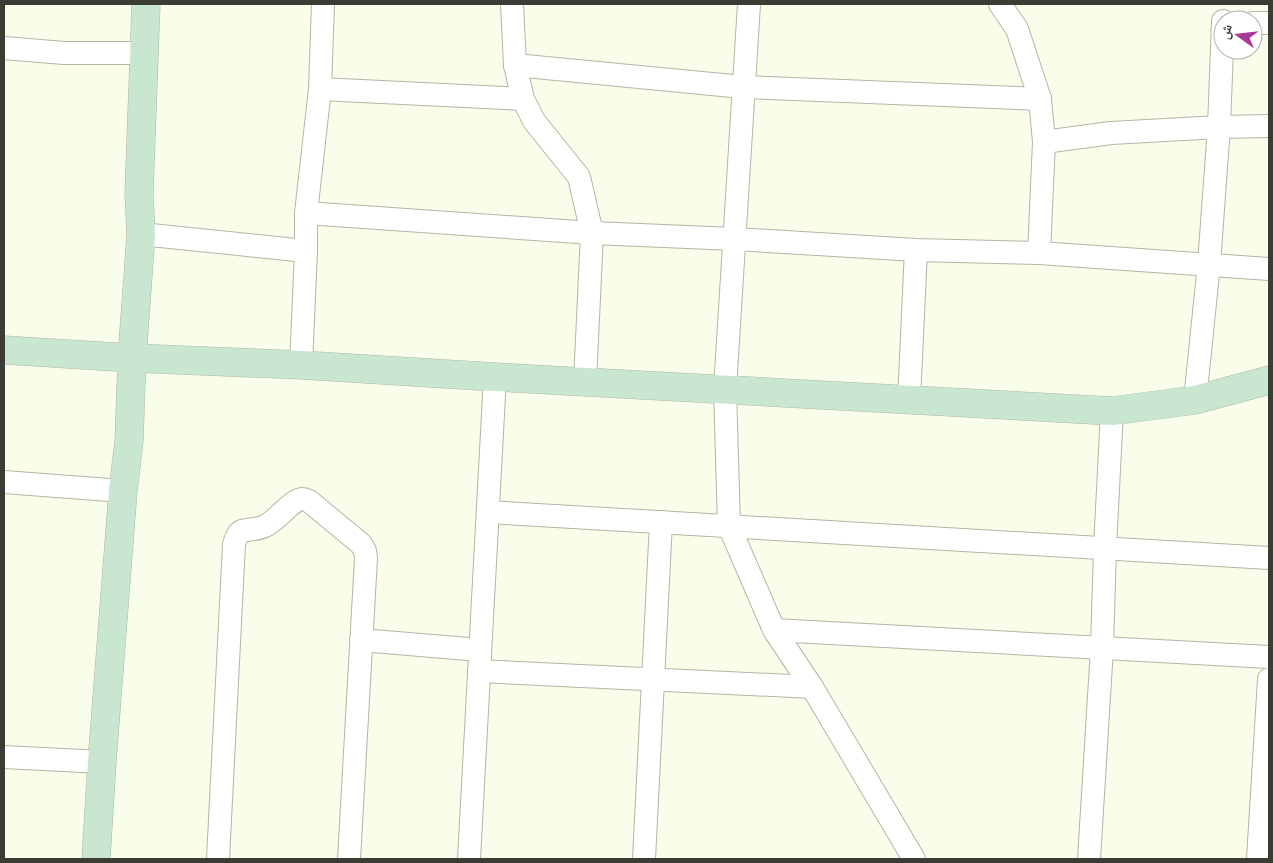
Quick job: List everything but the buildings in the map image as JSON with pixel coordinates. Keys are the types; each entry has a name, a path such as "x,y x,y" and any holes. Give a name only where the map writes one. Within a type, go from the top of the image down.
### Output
{"main road":[{"path":"96,859 123,491 129,441 132,358 141,234 139,193 146,4"},
{"path":"4,350 1112,411 1195,400 1269,380"}],"street":[{"path":"301,365 306,213 320,89 323,4"},
{"path":"512,4 515,65 523,99 534,121 579,177 592,233 585,382"},
{"path":"749,4 725,389 729,526 774,630 812,687 914,859"},
{"path":"1000,4 1017,29 1040,99 1044,142 1038,253"},
{"path":"4,48 64,53 144,53"},
{"path":"1195,400 1209,264 1219,127 1222,60"},
{"path":"515,65 743,87 1040,99"},
{"path":"320,89 523,99"},
{"path":"1044,142 1111,133 1269,126"},
{"path":"306,213 592,233 916,250 1038,253 1269,269"},
{"path":"141,234 306,251"},
{"path":"908,400 916,250"},
{"path":"469,859 495,377"},
{"path":"1089,859 1102,648 1112,411"},
{"path":"4,482 123,491"},
{"path":"218,859 234,544 237,535 242,531 255,530 266,526 301,498 309,501 361,544 366,558 349,859"},
{"path":"488,512 1269,558"},
{"path":"644,859 661,522"},
{"path":"774,630 1269,657"},
{"path":"361,640 480,660 653,680 812,687"},
{"path":"1258,859 1269,679"},
{"path":"4,757 102,762"}]}
